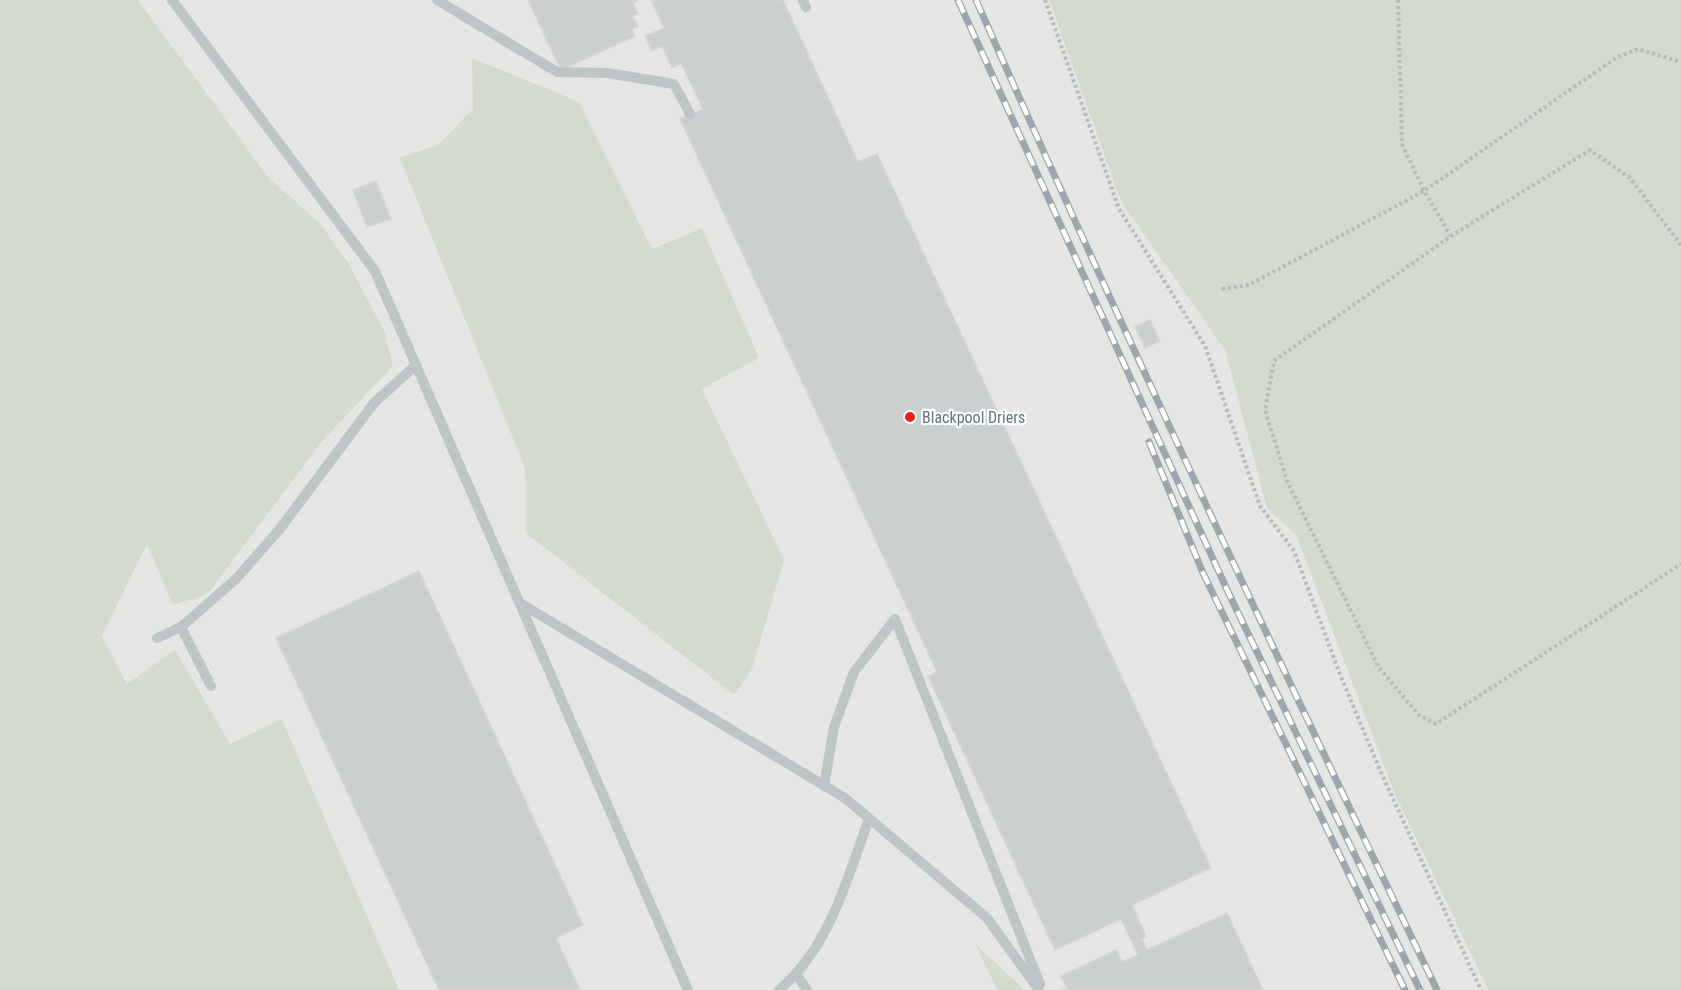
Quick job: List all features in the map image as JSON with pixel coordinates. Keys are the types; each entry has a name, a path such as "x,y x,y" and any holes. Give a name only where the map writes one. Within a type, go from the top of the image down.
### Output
{"lane":[{"path":"172,0 375,271 688,990"},
{"path":"437,0 557,72 607,74 674,84 690,114"},
{"path":"157,638 181,627 236,579 279,530 374,403 416,365"},
{"path":"520,603 824,786 870,819 987,918 1040,990"},
{"path":"824,786 834,727 854,672 895,619 1040,990"},
{"path":"181,627 211,686"},
{"path":"779,990 797,975 828,927 870,819"},
{"path":"797,975 807,990"}],"path":[{"path":"1045,0 1119,209 1205,346 1260,506 1294,551 1341,678 1383,777 1481,990"},
{"path":"1398,0 1402,144 1424,191 1451,236"},
{"path":"1222,290 1249,285 1424,191 1616,58 1638,49 1681,62"},
{"path":"1681,245 1630,178 1590,150 1451,236 1274,361 1264,410 1287,480 1379,668 1419,715 1436,724 1681,564"}],"shaded area":[{"path":"0,0 138,0 269,178 320,223 347,260 385,332 393,366 319,445 208,594 173,605 147,544 102,636 127,684 175,649 230,744 282,719 399,990 0,990"},
{"path":"138,0 1049,0 1121,202 1225,350 1267,509 1296,535 1394,792 1488,990 1025,990 977,944 997,990 399,990 282,719 230,745 175,649 127,684 102,636 147,543 208,594 319,445 393,366 385,332 346,257 320,223 269,178"},
{"path":"1049,0 1681,0 1681,990 1488,990 1394,792 1296,535 1267,509 1225,350 1121,202"},
{"path":"472,58 579,102 652,249 702,228 759,358 702,389 784,560 752,669 734,695 526,533 525,468 400,158 438,145 473,109"},
{"path":"975,943 1025,990 997,990"}],"building":[{"path":"528,0 640,0 633,3 638,14 633,16 638,26 632,29 635,36 561,70"},
{"name":"Blackpool Driers","path":"651,0 783,0 858,162 877,154 1211,868 1132,905 1146,936 1142,939 1147,950 1227,913 1263,990 1062,990 1067,988 1061,976 1116,950 1122,962 1138,955 1121,919 1055,950 928,676 937,672 680,119 703,109 681,63 672,68 662,46 652,51 645,36 664,28"},
{"path":"376,181 391,219 367,227 353,190"},
{"path":"1150,320 1160,341 1145,348 1135,327"},
{"path":"419,571 583,925 556,938 580,990 439,990 276,638"}],"railway":[{"path":"958,0 1229,594 1420,990"},
{"path":"976,0 1202,497 1437,990"},
{"path":"1149,442 1203,573 1405,990"}],"place":[{"name":"Blackpool Driers","path":"910,417"}]}
